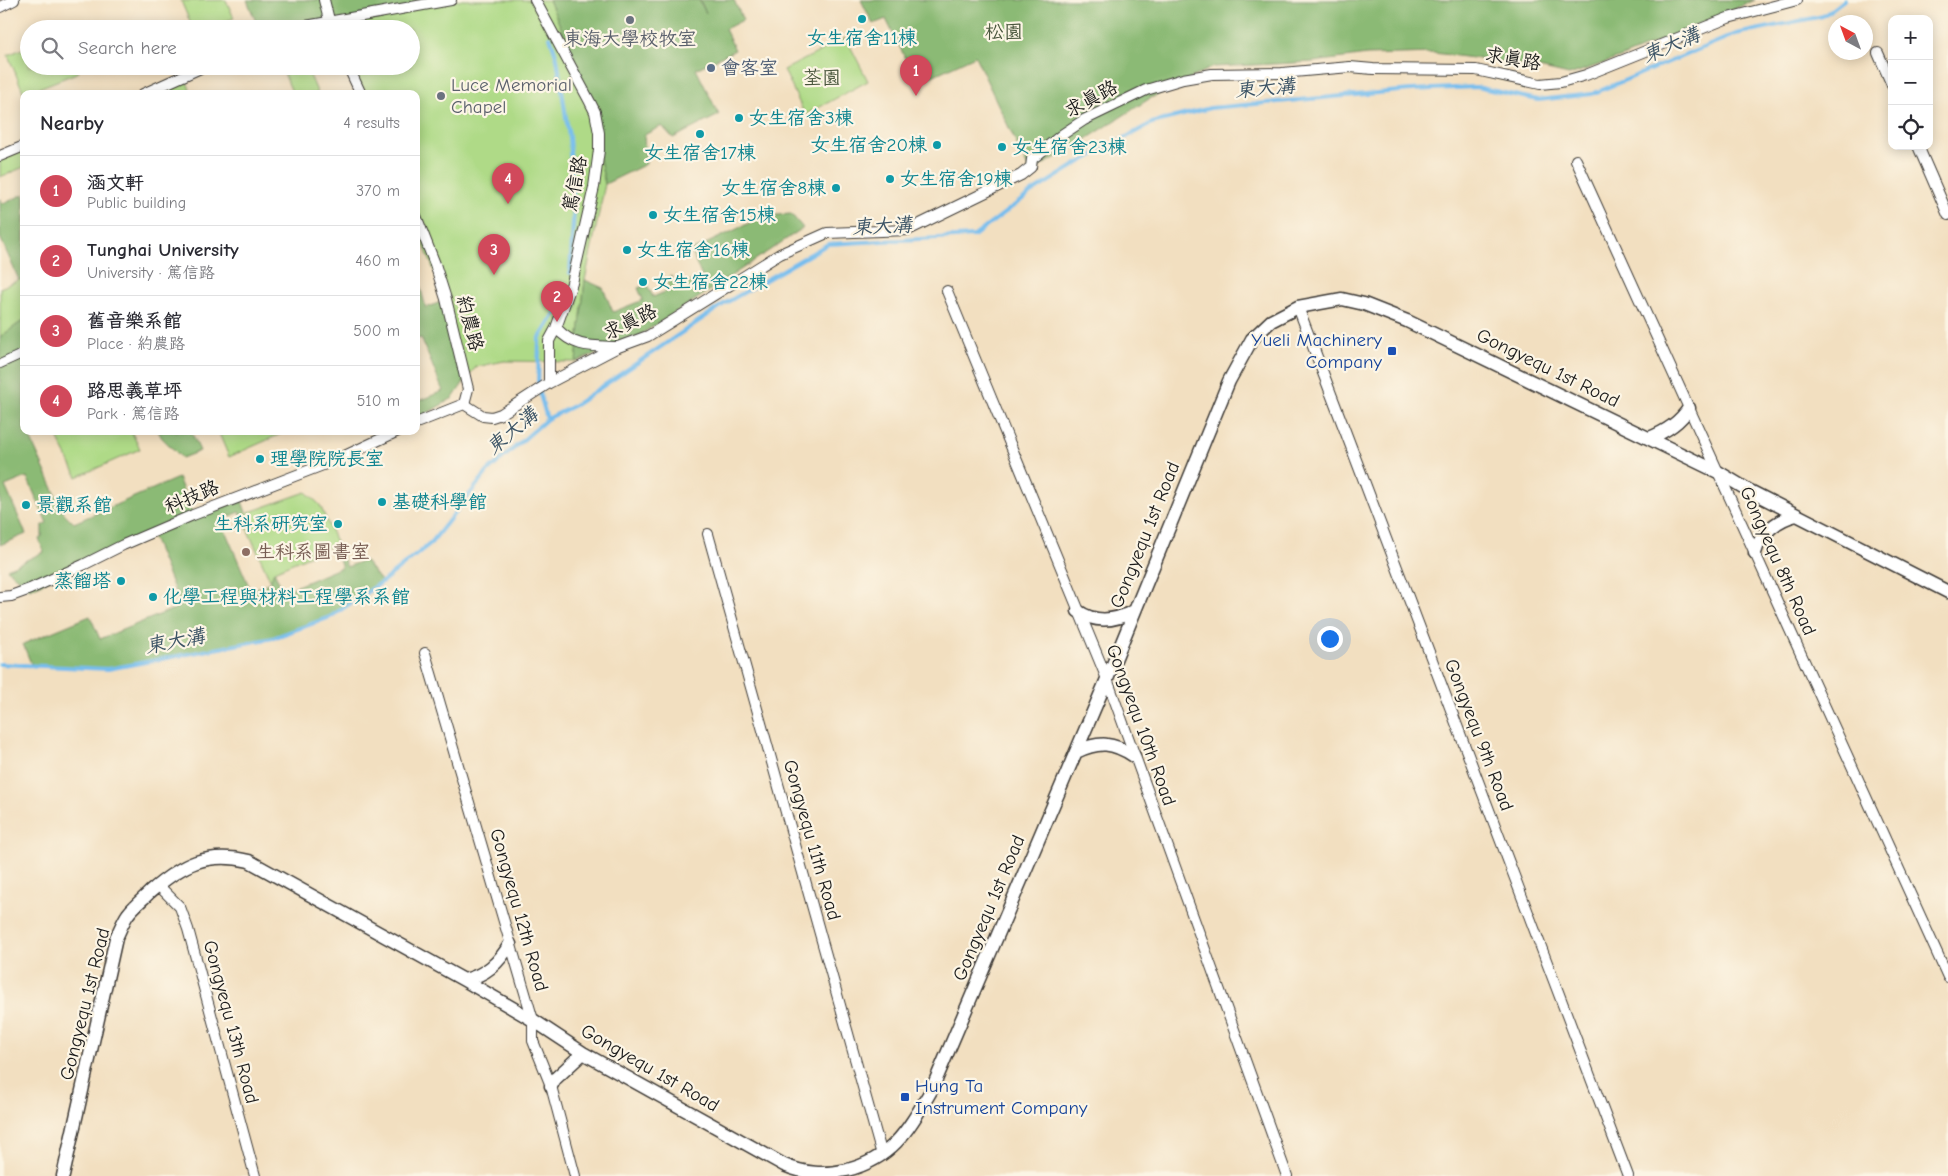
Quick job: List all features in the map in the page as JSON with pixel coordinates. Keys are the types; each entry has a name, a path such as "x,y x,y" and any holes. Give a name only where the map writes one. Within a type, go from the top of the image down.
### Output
{"street":[{"path":"0,7 14,0"},
{"path":"324,0 332,20"},
{"path":"353,20 451,0"},
{"name":"求真路","path":"464,404 483,416 492,417 501,414 549,383 618,347 648,336 780,254 827,233 908,230 1021,175 1032,167 1032,159 1063,134 1084,120 1146,90 1183,79 1212,74 1282,73 1350,67 1476,70 1540,84 1561,82 1586,75 1728,18 1798,0"},
{"name":"篤信路","path":"538,4 595,112 599,133 599,150 594,187 572,283 556,328 549,341 549,383"},
{"path":"1878,53 1888,76"},
{"path":"152,90 185,75"},
{"path":"352,75 359,90"},
{"path":"0,156 20,148"},
{"path":"1920,150 1948,215"},
{"name":"Gongyequ 8th Road","path":"1576,160 1948,977"},
{"name":"約農路","path":"420,226 446,299 468,389 464,404"},
{"name":"Gongyequ 10th Road","path":"947,291 1106,679 1287,1176"},
{"name":"Gongyequ 1st Road","path":"63,1176 116,938 128,914 158,885 180,868 196,860 218,856 234,857 249,861 464,980 533,1020 583,1053 784,1165 798,1171 814,1174 840,1172 868,1164 882,1155 902,1136 914,1120 932,1089 1076,752 1229,381 1252,339 1271,321 1298,307 1342,299 1364,304 1407,321 1718,472 1797,515 1948,592"},
{"name":"Gongyequ 9th Road","path":"1298,307 1628,1176"},
{"path":"556,328 565,337 581,345 618,347"},
{"path":"0,364 20,355"},
{"path":"420,421 464,404"},
{"path":"1649,438 1657,435 1677,421 1689,408"},
{"name":"科技路","path":"0,597 11,596 30,589 192,514 336,460 389,435"},
{"path":"1755,553 1757,545 1765,534 1786,517 1797,515"},
{"name":"Gongyequ 11th Road","path":"708,534 882,1155"},
{"path":"1078,611 1087,617 1098,620 1111,620 1134,611"},
{"name":"Gongyequ 12th Road","path":"425,653 533,1020 533,1041 551,1086 575,1176"},
{"path":"1076,752 1094,745 1108,744 1120,747 1134,756"},
{"name":"Gongyequ 13th Road","path":"158,885 180,907 188,929 255,1176"},
{"path":"464,980 474,977 499,962 510,944"},
{"path":"551,1086 583,1053"}],"green space":[{"path":"226,0 234,18 229,20 189,20 181,1"},
{"path":"247,0 451,0 343,20 255,20"},
{"path":"451,0 549,0 576,62 592,120 605,184 585,280 576,362 504,361 476,367 464,382 436,276 420,235 420,90 359,90 355,75 420,75 420,20 343,20"},
{"path":"549,0 699,0 706,13 700,0 734,0 743,20 725,29 735,50 696,69 719,115 673,138 662,126 644,135 646,164 605,184 592,120 576,62"},
{"name":"松園","path":"861,0 1755,0 1622,57 1569,75 1526,65 1434,53 1367,55 1313,62 1213,67 1149,99 1074,147 1030,172 975,56 932,76 916,80 886,19 873,24"},
{"name":"荃園","path":"846,38 868,81 805,115 784,70"},
{"path":"20,50 20,75 72,75 34,90 22,90 8,55"},
{"path":"184,75 190,90 152,90"},
{"path":"285,75 310,75 316,90 291,90"},
{"path":"20,148 20,169 0,177 0,156"},
{"path":"20,196 19,280 0,237 0,198 3,204"},
{"path":"791,214 803,228 638,336 576,362 585,280 603,288 613,312 643,300 638,288 647,285 653,297 670,290 666,279 671,276 676,288 702,277 691,251 764,216"},
{"path":"20,280 20,323 0,337 0,288"},
{"path":"420,286 426,308 443,301 464,382 453,398 420,417 420,400 443,391 421,338"},
{"path":"20,323 20,435 29,435 64,513 74,523 178,478 193,514 240,496 247,515 241,515 239,512 221,521 251,591 270,582 274,571 283,592 342,567 334,546 337,544 347,567 364,560 382,582 330,617 273,638 108,669 32,666 23,644 90,616 100,639 181,606 151,533 30,589 7,569 44,552 39,539 42,537 42,526 47,523 27,477 5,486 26,534 0,545 0,337"},
{"path":"56,435 133,435 140,449 77,477"},
{"path":"160,435 193,435 200,451 182,458"},
{"path":"220,435 278,435 229,457"},
{"path":"306,492 320,505 337,544 274,571 271,582 241,515"}],"waterway":[{"name":"東大溝","path":"0,664 108,669 273,638 330,617 382,582 431,543 488,471 547,419 575,405 724,304 828,244 974,236 1032,192 1077,164 1152,123 1210,108 1411,90 1476,87 1538,100 1592,94 1736,34 1823,16 1844,0"},
{"path":"550,37 557,58 569,137 574,207 570,273"},
{"path":"547,419 538,387 539,339 559,307"}],"place":[{"name":"女生宿舍11棟","path":"862,19"},
{"name":"東海大學校牧室","path":"630,20"},
{"name":"會客室","path":"711,68"},
{"name":"Luce Memorial Chapel","path":"441,96"},
{"name":"涵文軒","path":"916,96"},
{"name":"女生宿舍3棟","path":"739,118"},
{"name":"女生宿舍17棟","path":"700,134"},
{"name":"女生宿舍20棟","path":"937,145"},
{"name":"女生宿舍23棟","path":"1002,147"},
{"name":"女生宿舍19棟","path":"890,179"},
{"name":"女生宿舍8棟","path":"836,188"},
{"name":"路思義草坪","path":"508,204"},
{"name":"女生宿舍15棟","path":"653,215"},
{"name":"女生宿舍16棟","path":"627,250"},
{"name":"舊音樂系館","path":"494,275"},
{"name":"女生宿舍22棟","path":"643,282"},
{"name":"Tunghai University","path":"557,322"},
{"name":"Yueli Machinery Company","path":"1392,351"},
{"name":"理學院院長室","path":"260,459"},
{"name":"基礎科學館","path":"382,502"},
{"name":"景觀系館","path":"26,505"},
{"name":"生科系研究室","path":"338,524"},
{"name":"生科系圖書室","path":"246,552"},
{"name":"蒸餾塔","path":"121,581"},
{"name":"化學工程與材料工程學系系館","path":"153,597"},
{"name":"Hung Ta Instrument Company","path":"905,1097"}]}
